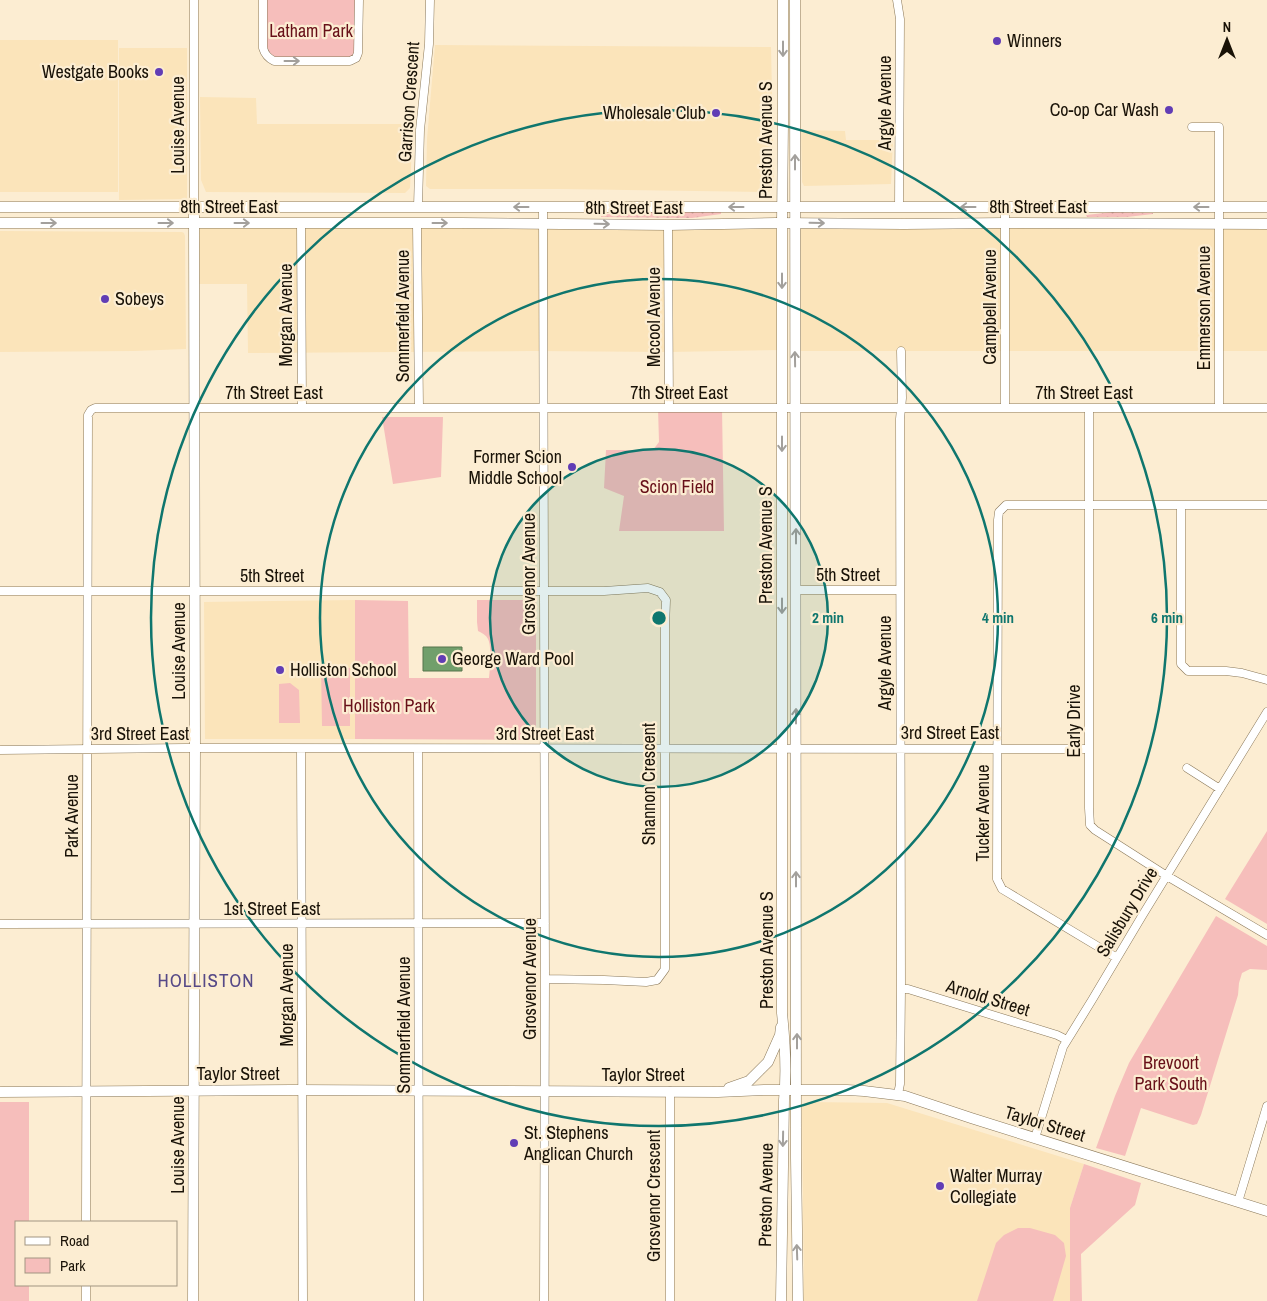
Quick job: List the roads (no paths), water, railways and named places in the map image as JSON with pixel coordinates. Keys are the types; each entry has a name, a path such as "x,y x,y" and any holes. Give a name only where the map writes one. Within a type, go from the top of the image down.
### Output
{"main road":[{"name":"Preston Avenue S","path":"783,0 782,1013 785,1040 785,1090"},
{"name":"Preston Avenue S","path":"796,0 797,1090"},
{"name":"8th Street East","path":"0,206 1267,207"},
{"path":"66,223 82,213 115,211 130,207"},
{"name":"Louise Avenue","path":"193,1301 195,924 194,207"},
{"path":"417,224 419,216 424,213 471,207"},
{"name":"8th Street East","path":"0,223 1267,224"},
{"path":"718,1092 749,1081 768,1062 780,1035 782,1013"},
{"name":"Taylor Street","path":"0,1092 419,1090 718,1092 847,1090 898,1094 1267,1211"},
{"name":"Preston Avenue","path":"781,1301 785,1090"},
{"name":"Preston Avenue","path":"797,1090 798,1301"}],"street":[{"name":"Louise Avenue","path":"194,0 194,207"},
{"path":"263,0 263,48 268,58 274,61 350,61 356,58 358,53 359,0"},
{"name":"Garrison Crescent","path":"418,207 420,130 429,44 430,0"},
{"name":"Argyle Avenue","path":"897,0 900,19 899,207"},
{"name":"Emmerson Avenue","path":"1192,127 1219,127 1219,408"},
{"name":"Grosvenor Avenue","path":"544,206 544,1091"},
{"name":"Campbell Avenue","path":"1005,207 1005,407"},
{"name":"Morgan Avenue","path":"301,223 302,407"},
{"name":"Sommerfeld Avenue","path":"417,224 419,408"},
{"name":"Mccool Avenue","path":"668,225 669,408"},
{"name":"Argyle Avenue","path":"898,1094 900,1084 901,989 901,351"},
{"name":"7th Street East","path":"91,410 95,408 302,407 1267,408"},
{"name":"Early Drive","path":"1089,408 1090,825 1167,876 1267,935"},
{"name":"Park Avenue","path":"86,1221 88,415 91,410"},
{"name":"Tucker Avenue","path":"1117,958 1002,889 998,879 999,512 1006,505 1267,505"},
{"path":"1181,505 1181,664 1188,672 1226,671 1267,680"},
{"name":"Shannon Crescent","path":"544,591 604,591 648,588 660,592 666,600 664,628 665,968 657,980 646,982 545,979"},
{"name":"5th Street","path":"796,590 900,590"},
{"name":"5th Street","path":"0,591 544,591"},
{"name":"Salisbury Drive","path":"1035,1138 1066,1040 1267,712"},
{"name":"3rd Street East","path":"0,750 195,748 1089,749"},
{"name":"Morgan Avenue","path":"301,749 302,1301"},
{"name":"Sommerfield Avenue","path":"418,749 419,1301"},
{"path":"1187,768 1220,789"},
{"name":"1st Street East","path":"0,924 545,923"},
{"name":"Arnold Street","path":"901,989 908,989 1057,1035 1066,1040"},
{"path":"544,1091 544,1301"},
{"name":"Grosvenor Crescent","path":"670,1091 670,1301"},
{"path":"1238,1202 1267,1106"},
{"path":"86,1286 86,1301"}],"place":[{"name":"Winners","path":"997,41"},
{"name":"Westgate Books","path":"159,72"},
{"name":"Co-op Car Wash","path":"1169,110"},
{"name":"Wholesale Club","path":"716,113"},
{"name":"Sobeys","path":"105,299"},
{"name":"Former Scion Middle School","path":"572,467"},
{"name":"George Ward Pool","path":"442,659"},
{"name":"Holliston School","path":"280,670"},
{"name":"St. Stephens Anglican Church","path":"514,1143"},
{"name":"Walter Murray Collegiate","path":"940,1186"}],"district":[{"name":"HOLLISTON","path":"206,980"}],"park label":[{"name":"Latham Park","path":"311,31"},
{"name":"Scion Field","path":"677,487"},
{"name":"Holliston Park","path":"389,706"},
{"name":"Brevoort Park South","path":"1171,1073"}]}
